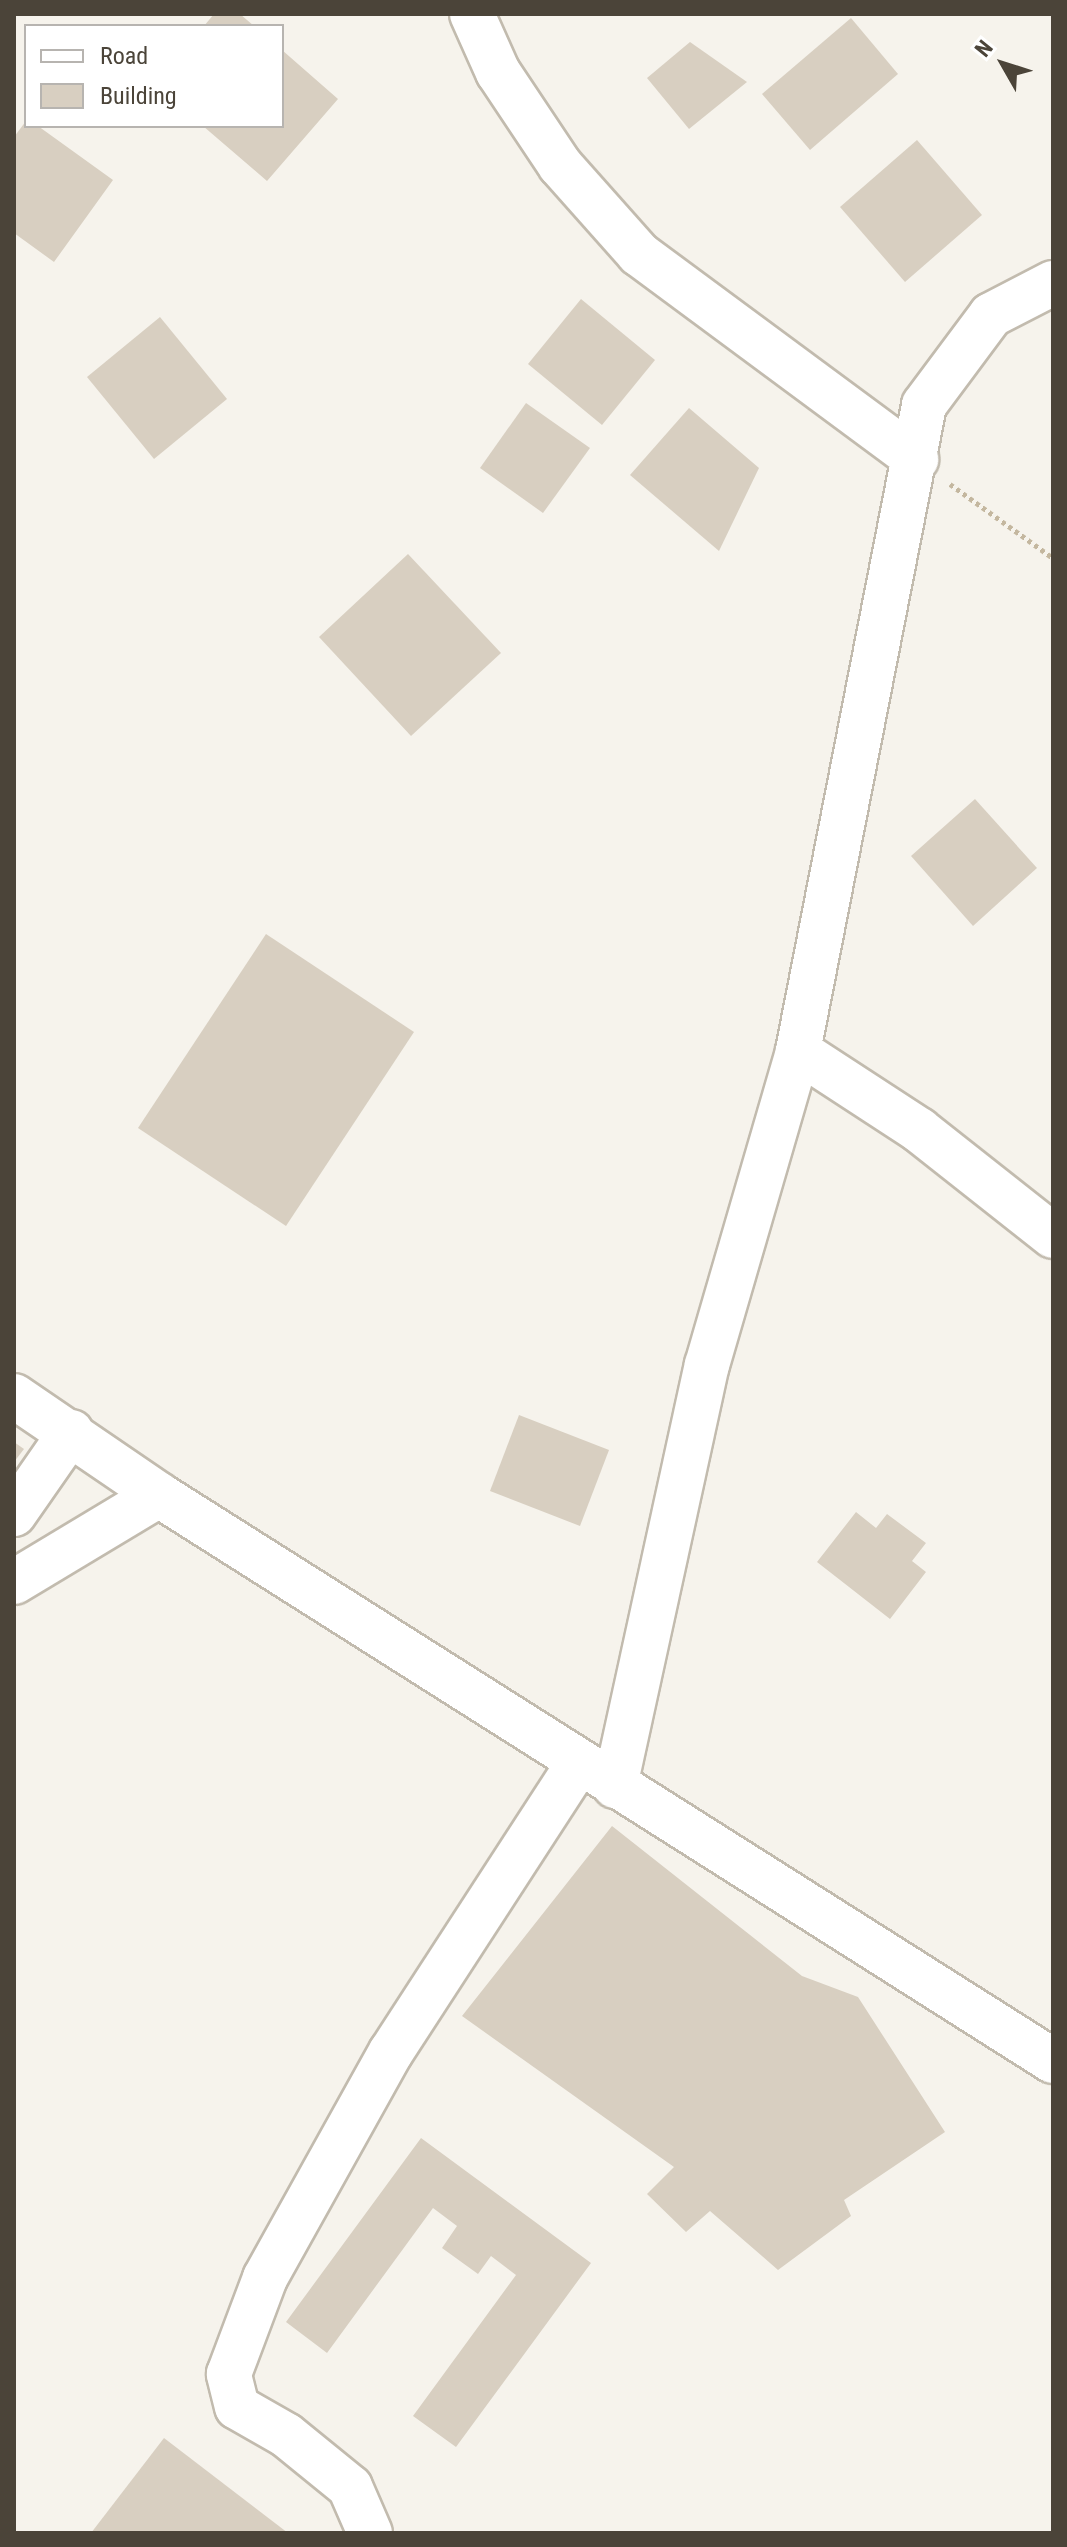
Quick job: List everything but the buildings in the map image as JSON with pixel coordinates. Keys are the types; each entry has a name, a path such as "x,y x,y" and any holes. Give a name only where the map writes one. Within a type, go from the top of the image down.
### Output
{"street":[{"path":"472,14 498,72 560,165 639,254 916,459"},
{"path":"615,1786 707,1365 798,1051 848,774 916,459 924,405 991,315 1053,283"},
{"path":"798,1051 919,1130 1053,1236"},
{"path":"14,1396 71,1432 159,1495 1053,2061"},
{"path":"14,1514 71,1432"},
{"path":"14,1582 159,1495"},
{"path":"370,2533 350,2487 286,2435 237,2407 229,2374 265,2278 391,2052 579,1763"}],"path":[{"path":"916,459 1053,558"}]}
